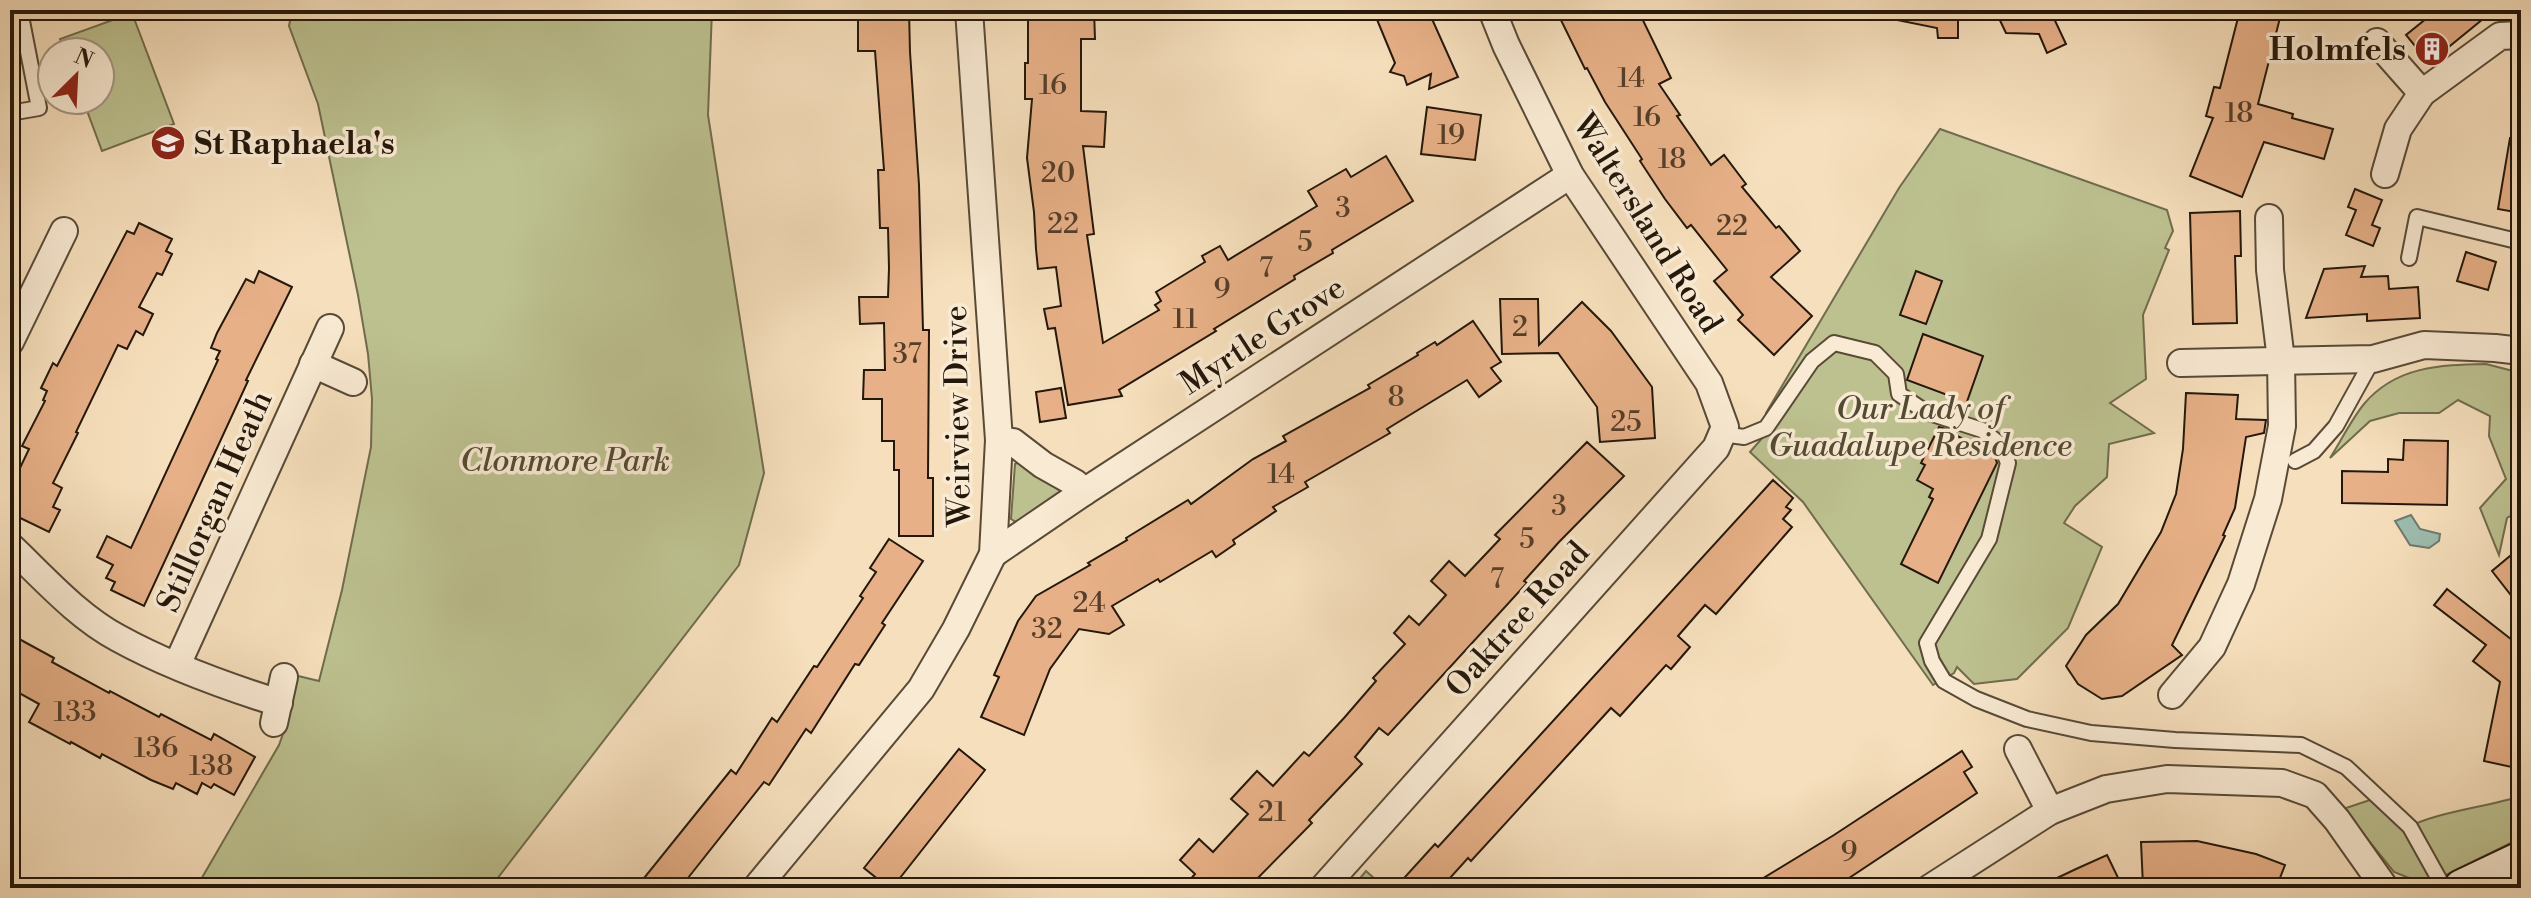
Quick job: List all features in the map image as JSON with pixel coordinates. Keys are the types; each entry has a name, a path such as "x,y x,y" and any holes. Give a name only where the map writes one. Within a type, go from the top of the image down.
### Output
{"street":[{"name":"Weirview Drive","path":"756,888 921,689 956,629 993,554 999,440 969,10"},
{"name":"Waltersland Road","path":"1492,10 1570,175 1709,383 1725,427 1722,434"},
{"path":"2385,174 2398,129 2422,93 2500,36 2521,35"},
{"path":"2377,42 2422,93"},
{"name":"Myrtle Grove","path":"993,554 1570,175"},
{"path":"2172,695 2212,647 2241,584 2268,499 2282,426 2281,360 2270,270 2269,218"},
{"path":"10,342 64,231"},
{"name":"Stillorgan Heath","path":"177,665 330,328"},
{"path":"2181,363 2373,359 2424,345 2521,351"},
{"path":"313,364 353,382"},
{"name":"Oaktree Road","path":"1323,888 1716,448 1722,434"},
{"path":"999,440 1013,442 1084,492"},
{"name":"Stillorgan Heath","path":"10,546 78,609 117,638 177,665 279,701"},
{"path":"2018,749 2050,811"},
{"path":"1930,888 2050,811 2106,789 2167,779 2282,783 2315,795 2337,820 2385,888"},
{"path":"2462,888 2521,860"}],"lane":[{"path":"10,13 22,21 39,108 10,113"},
{"path":"2409,258 2417,217 2521,242"},
{"path":"1722,434 1744,437 1766,428 1812,361 1834,343 1875,353 1896,374 1899,394 1926,412 1982,430 2001,445 2008,463 1989,539 1927,643 1932,661 1944,681 1976,699 2027,719 2091,733 2301,745 2346,767 2410,827 2444,888"},
{"path":"2295,461 2314,451 2336,426 2373,359"}],"green space":[{"name":"Clonmore Park","path":"292,10 712,10 708,115 764,473 739,565 490,888 196,888 279,745 294,675 319,681 342,590 371,447 372,399 358,295 318,104 289,26"},
{"path":"132,13 174,124 102,151 89,116 116,116 116,36 68,36"},
{"name":"Our Lady of Guadalupe Residence","path":"1940,129 2167,210 2173,231 2165,248 2169,250 2143,315 2146,379 2110,403 2154,433 2109,444 2107,477 2075,506 2064,523 2102,547 2068,628 2017,679 1974,684 1957,667 1954,673 1933,685 1803,502 1750,452 1764,436 1766,413 1899,188"},
{"path":"2486,364 2521,373 2521,510 2507,518 2499,555 2480,508 2506,479 2489,436 2490,416 2458,400 2439,413 2399,413 2370,421 2330,458 2364,404 2390,382 2436,367"},
{"path":"1019,462 1039,478 1067,490 1019,524 1011,519 1015,464"},
{"path":"2521,796 2521,838 2448,874 2419,882 2394,872 2343,809 2376,798 2404,829 2432,818"},
{"path":"1366,871 1385,888 1352,888"}],"shaded area":[{"path":"2411,515 2420,529 2440,534 2439,541 2429,548 2410,545 2395,521"}],"building":[{"path":"858,10 909,10 923,330 929,330 928,478 933,478 933,536 899,536 899,470 894,470 894,441 882,441 882,399 863,399 864,370 885,370 884,323 860,324 859,297 888,297 889,268 888,228 880,228 878,170 884,170 875,51 858,51"},
{"path":"1028,10 1094,10 1095,39 1081,39 1081,111 1106,112 1104,147 1083,146 1094,234 1087,235 1103,343 1159,310 1155,305 1161,301 1156,292 1205,262 1202,256 1220,246 1228,260 1317,206 1308,191 1346,169 1351,177 1386,156 1413,201 1332,250 1333,253 1214,329 1216,331 1119,390 1122,396 1068,405 1055,328 1048,329 1044,309 1061,306 1056,267 1038,269 1027,158 1032,99 1025,99"},
{"path":"1373,10 1428,10 1458,77 1429,89 1431,74 1407,85 1404,76 1390,72 1395,63"},
{"path":"1556,10 1638,10 1671,78 1659,84 1680,115 1677,116 1711,165 1724,155 1746,184 1742,187 1800,251 1771,277 1812,316 1774,355 1738,320 1743,315 1714,281 1727,270 1691,225 1687,228 1640,161 1642,159 1585,69"},
{"path":"1898,10 1958,10 1958,38 1938,38 1937,28 1897,20"},
{"path":"1995,10 2050,10 2066,44 2047,53 2039,34 2006,33"},
{"path":"2240,10 2282,10 2258,104 2293,114 2292,118 2333,129 2324,159 2264,142 2242,197 2190,176 2213,118 2206,116 2214,87 2220,88"},
{"name":"Holmfels","path":"2437,10 2494,10 2429,63 2406,35"},
{"path":"1427,107 1481,115 1475,160 1421,154"},
{"path":"2510,138 2521,139 2521,213 2498,209"},
{"path":"2355,189 2382,200 2372,225 2380,228 2373,246 2346,235 2356,210 2348,207"},
{"path":"2240,211 2241,256 2235,256 2237,323 2193,324 2190,213"},
{"path":"139,223 172,239 166,251 172,254 162,275 157,273 139,307 153,314 143,335 136,331 127,349 118,345 53,483 62,488 53,507 60,510 49,532 10,513 10,489 29,449 22,446 45,401 47,391 41,388 53,363 57,366 127,231 134,234"},
{"path":"2466,252 2496,262 2488,290 2457,281"},
{"path":"2365,266 2361,277 2388,276 2389,289 2418,287 2420,318 2367,321 2367,314 2306,318 2324,269"},
{"path":"259,271 292,287 246,380 144,606 111,590 115,582 106,578 113,565 97,557 107,536 131,548 218,360 220,351 211,348 217,333 246,279 254,283"},
{"path":"1916,271 1942,281 1926,324 1900,315"},
{"path":"1500,299 1538,299 1539,345 1582,302 1611,331 1652,387 1655,438 1600,442 1597,407 1558,353 1502,354"},
{"path":"1473,321 1501,362 1491,368 1501,381 1479,397 1467,380 1387,429 1390,433 1305,482 1308,487 1273,507 1276,511 1233,540 1235,544 1216,557 1212,551 1112,606 1124,625 1109,634 1079,629 1050,669 1024,735 981,717 999,677 994,675 1018,621 1036,596 1090,565 1088,563 1188,500 1191,504 1253,459 1286,441 1283,436 1370,388 1368,385 1417,353 1435,342 1437,345"},
{"path":"1923,334 1983,356 1963,413 1948,409 1953,397 1907,380"},
{"path":"1061,388 1066,418 1040,422 1036,392"},
{"path":"2186,393 2238,395 2236,419 2266,420 2264,433 2246,437 2235,508 2225,536 2172,645 2182,655 2122,696 2102,699 2078,684 2066,666 2086,635 2118,604 2161,532 2176,494 2183,449"},
{"path":"1939,427 1956,432 1955,435 1994,454 1997,463 1938,583 1901,564 1933,499 1929,497 1933,489 1917,480 1925,465 1921,463"},
{"path":"2404,440 2448,441 2447,505 2342,503 2342,471 2388,472 2388,459 2403,460"},
{"path":"1587,442 1624,476 1559,542 1524,581 1527,583 1388,735 1379,728 1355,757 1362,764 1309,820 1312,823 1248,888 1183,888 1195,874 1180,860 1199,839 1213,852 1248,814 1231,799 1257,771 1273,786 1304,752 1309,756 1405,644 1394,633 1409,616 1419,625 1446,595 1431,581 1449,561 1465,576 1500,539 1495,535"},
{"path":"1773,480 1793,498 1786,507 1791,510 1783,519 1792,527 1716,614 1705,605 1678,636 1690,647 1671,669 1666,665 1620,716 1611,708 1471,861 1468,858 1441,888 1395,888 1435,844 1438,847"},
{"path":"889,539 923,561 882,623 885,625 859,665 855,664 811,733 806,729 769,785 764,782 680,888 636,888 731,770 736,774 772,718 777,722 814,666 817,667 863,598 860,596 876,572 870,568"},
{"path":"2510,556 2521,571 2521,608 2492,571"},
{"path":"2447,589 2521,647 2521,769 2484,761 2500,682 2473,661 2486,645 2434,605"},
{"path":"10,634 54,658 52,662 109,693 159,717 161,714 211,740 214,734 255,757 234,795 214,784 211,788 202,783 197,794 176,783 173,789 102,754 100,758 29,722 39,704 10,688"},
{"path":"959,749 985,770 889,888 864,868"},
{"path":"1962,751 1972,767 1964,772 1977,793 1834,888 1747,888 1834,835"},
{"path":"2197,841 2256,854 2285,865 2276,888 2143,886 2141,842"},
{"path":"2107,855 2123,888 2036,888 2076,869"}],"place":[{"name":"Holmfels","path":"2432,49"},
{"name":"St Raphaela's","path":"168,143"}]}
